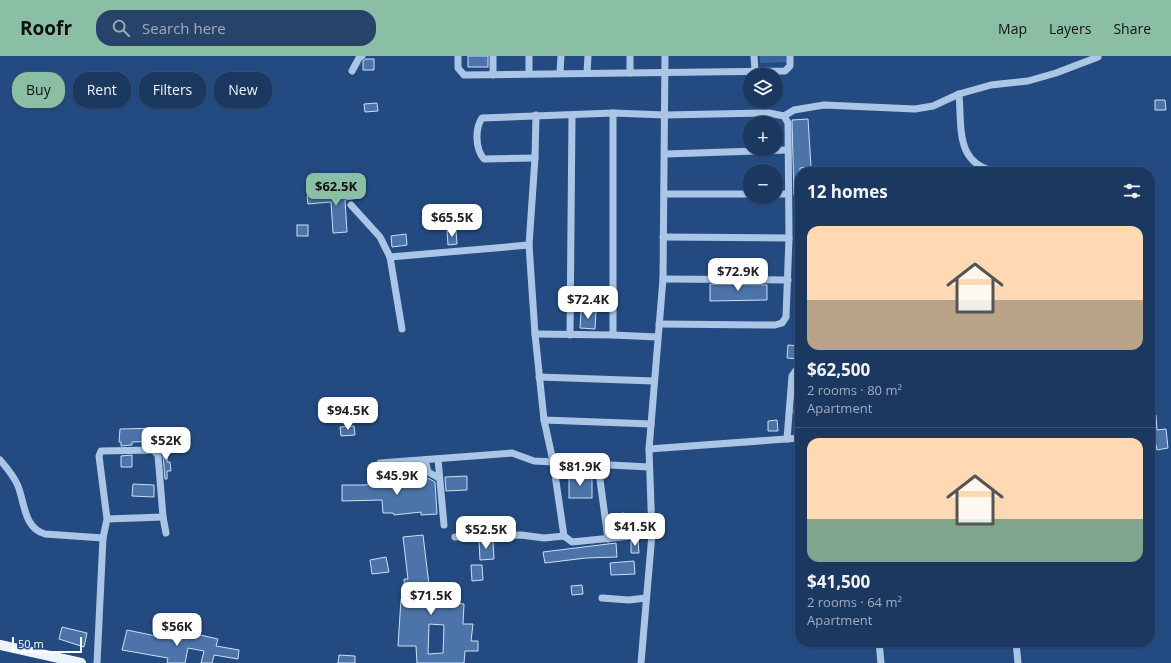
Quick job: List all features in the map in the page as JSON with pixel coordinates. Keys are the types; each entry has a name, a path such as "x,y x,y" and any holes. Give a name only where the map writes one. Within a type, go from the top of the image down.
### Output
{"main road":[{"path":"0,645 81,663"}],"street":[{"path":"352,71 359,58 362,56"},
{"path":"458,56 458,68 464,75 560,72 666,73 743,71"},
{"path":"493,56 493,75"},
{"path":"528,56 529,73"},
{"path":"560,72 561,56"},
{"path":"587,73 588,56"},
{"path":"630,56 630,73"},
{"path":"641,663 652,534 648,467 649,449 657,337 663,279 666,154 666,56"},
{"path":"754,56 755,68"},
{"path":"783,71 790,66 790,56"},
{"path":"535,158 484,159 479,153 477,126 482,118 613,113 665,115 769,113 784,116 794,110 824,105 915,109 933,106 959,94 991,85 1028,80 1056,74 1098,57"},
{"path":"959,94 964,146 971,160 980,167"},
{"path":"613,113 613,335"},
{"path":"570,335 572,114"},
{"path":"536,115 535,158 529,245 535,334 544,420 553,461 564,536"},
{"path":"659,324 775,325 782,323 786,317 789,238 787,150 788,123 784,116"},
{"path":"666,154 787,150"},
{"path":"664,194 743,194"},
{"path":"783,194 788,194"},
{"path":"351,205 380,237 390,257 402,329"},
{"path":"663,237 789,238"},
{"path":"390,257 529,245"},
{"path":"663,279 788,280"},
{"path":"535,334 657,337"},
{"path":"787,439 792,376 795,372"},
{"path":"539,377 654,381"},
{"path":"544,420 651,424"},
{"path":"649,449 795,438"},
{"path":"97,663 103,538 107,519 99,456 101,451 153,450 158,455 163,517 166,532"},
{"path":"380,464 512,453 529,461 553,461 648,467"},
{"path":"438,459 444,525"},
{"path":"0,460 9,470 18,485 30,526 38,532 45,534 103,538"},
{"path":"425,460 428,472 439,478"},
{"path":"598,465 608,539"},
{"path":"107,519 163,517"},
{"path":"454,537 521,535 544,538 564,536 572,542 652,534"},
{"path":"602,598 629,600 646,598"},
{"path":"878,647 880,663"},
{"path":"1016,647 1018,663"}],"shaded area":[{"path":"760,56 788,56 788,62 760,63"}],"building":[{"path":"468,56 488,56 488,67 468,67"},
{"path":"366,59 374,59 374,70 363,70 363,61"},
{"path":"1155,100 1165,100 1166,110 1155,110"},
{"path":"377,103 378,111 365,112 364,104"},
{"path":"808,119 811,167 795,167 795,195 794,195 792,120"},
{"path":"359,190 360,198 345,200 347,232 333,233 331,202 308,204 307,196"},
{"path":"297,225 308,225 308,236 297,236"},
{"path":"447,231 456,231 457,244 448,245"},
{"path":"406,234 407,245 392,247 391,236"},
{"path":"710,284 767,285 767,300 710,301"},
{"path":"581,311 596,311 595,329 580,328"},
{"path":"788,345 795,346 795,359 787,358"},
{"path":"1155,415 1157,430 1166,429 1168,448 1157,450"},
{"path":"777,420 778,431 768,431 768,421"},
{"path":"354,426 355,435 341,436 340,427"},
{"path":"162,428 163,441 132,442 132,445 121,446 121,442 119,442 120,429"},
{"path":"160,447 168,448 167,462 170,462 171,471 167,471 167,479 165,479 163,455"},
{"path":"132,455 132,467 121,467 121,456"},
{"path":"467,476 467,490 446,491 445,477"},
{"path":"569,476 592,476 592,498 569,498"},
{"path":"415,478 428,478 435,482 437,514 421,515 421,512 394,515 393,513 383,513 382,500 342,501 342,485 365,485"},
{"path":"133,484 154,485 154,497 132,496"},
{"path":"624,513 624,515 641,514 643,529 612,532 610,515"},
{"path":"423,535 429,585 420,586 420,600 464,604 463,624 473,624 471,641 478,641 478,651 465,651 464,663 417,663 416,646 398,646 401,599 405,599 404,579 408,579 403,537","holes":["429,624 444,625 443,653 428,654"]},
{"path":"638,540 639,553 631,553 631,541"},
{"path":"479,541 493,541 494,559 480,560"},
{"path":"616,543 617,557 586,558 545,563 543,552"},
{"path":"386,557 389,572 372,574 370,560"},
{"path":"634,561 635,574 611,575 610,563"},
{"path":"471,565 482,565 483,580 472,581"},
{"path":"582,585 583,594 572,595 571,586"},
{"path":"62,627 87,633 84,647 59,639"},
{"path":"193,629 201,630 200,635 218,639 216,646 239,650 238,659 214,655 212,663 201,663 204,651 188,648 185,663 167,663 168,658 122,650 127,630 180,641 182,632 192,633"},
{"path":"339,655 355,656 355,663 338,663"}]}
